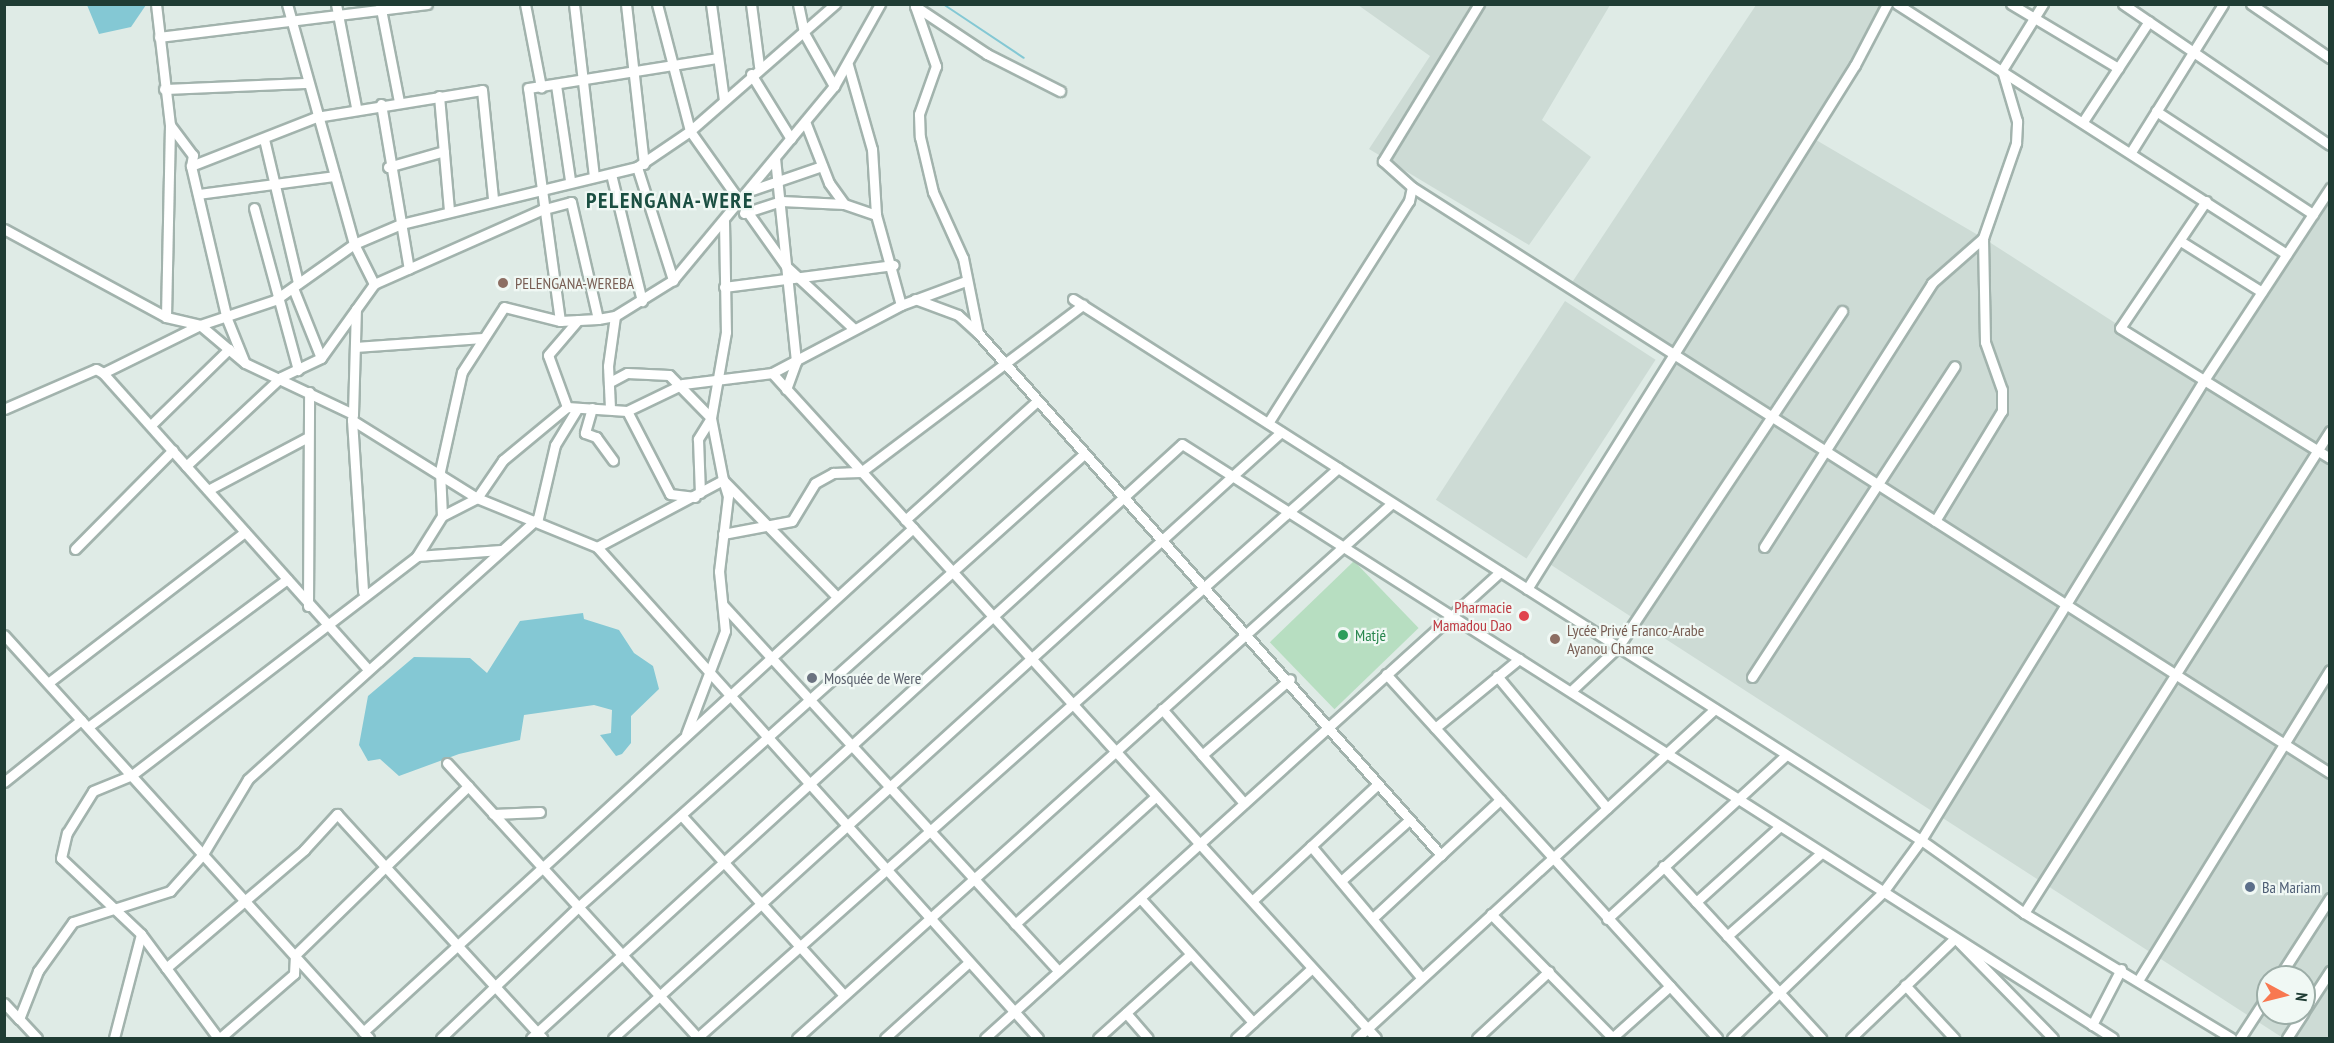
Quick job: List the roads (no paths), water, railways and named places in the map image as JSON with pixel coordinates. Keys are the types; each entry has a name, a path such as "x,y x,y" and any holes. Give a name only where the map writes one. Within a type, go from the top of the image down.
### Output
{"street":[{"path":"156,4 164,89 170,125 166,317"},
{"path":"287,4 306,83 354,244 374,284"},
{"path":"159,37 289,18 336,8 427,4"},
{"path":"525,4 541,87"},
{"path":"574,4 594,176"},
{"path":"626,4 640,165 674,279"},
{"path":"657,4 690,131 742,209 792,277 853,328"},
{"path":"711,4 724,100"},
{"path":"751,4 759,66"},
{"path":"798,4 804,33 834,86"},
{"path":"103,373 200,326 227,319 275,300 354,244 401,224 493,198 570,180 611,174 640,165 690,131 759,66 804,33 835,4"},
{"path":"742,209 750,191 775,158 806,124 834,86 848,65 880,4"},
{"path":"1479,4 1383,161 1412,187 2330,773"},
{"path":"1527,589 1856,65 1887,4"},
{"path":"1897,4 2084,120 2287,254"},
{"path":"2011,4 2118,68"},
{"path":"1935,521 2001,411 2002,390 1985,342 1983,238 2016,143 2017,121 2002,70 2043,4"},
{"path":"2123,4 2330,145"},
{"path":"2131,152 2223,4"},
{"path":"2251,4 2330,58"},
{"path":"914,5 987,54 1060,91"},
{"path":"914,5 936,66 919,114 920,137 933,192 963,258 978,333"},
{"path":"380,7 399,102"},
{"path":"336,8 356,107"},
{"path":"2084,120 2149,21"},
{"path":"560,321 541,210 528,88 672,67 717,58"},
{"path":"848,65 872,149 876,215 894,265 901,304"},
{"path":"751,74 791,139"},
{"path":"164,89 306,83"},
{"path":"556,85 570,180"},
{"path":"191,166 316,117 356,107 482,90 493,198"},
{"path":"439,96 449,210"},
{"path":"381,104 388,167 410,269"},
{"path":"2156,111 2313,214"},
{"path":"806,124 822,166 844,204"},
{"path":"170,125 193,155 191,166 227,319 245,363"},
{"path":"264,139 296,285 321,358"},
{"path":"388,167 444,151"},
{"path":"775,158 786,266"},
{"path":"750,191 778,180 798,178 822,166"},
{"path":"611,174 642,301"},
{"path":"198,194 335,176"},
{"path":"1268,423 1409,201 1412,187"},
{"path":"1732,1038 1777,991 1883,892 1921,840 2064,603 2204,380 2330,188"},
{"path":"442,516 440,471 462,372 504,307 560,321 615,316 674,279 724,221 742,209 781,201 844,204 876,215"},
{"path":"2206,201 2182,242 2120,328 2330,458"},
{"path":"186,466 281,377 321,358 374,284 541,210 571,202 598,319"},
{"path":"254,208 275,300 298,370"},
{"path":"698,495 698,439 711,418 726,332 724,221"},
{"path":"4,229 166,317 200,326 245,363 281,377 352,417 440,471 477,498 538,518 597,547 1038,1038"},
{"path":"1764,547 1827,453 1932,283 1983,238"},
{"path":"2182,242 2262,292"},
{"path":"724,287 894,265"},
{"path":"786,389 796,362 792,277"},
{"path":"468,786 295,955 294,974 219,1038 141,934 109,906 62,858 67,833 93,791 132,775 363,592 417,556 442,516 477,498 503,460 572,408 610,408 627,411 683,384 718,382 772,373 901,304 966,280"},
{"path":"915,298 958,315 978,333 1035,403 1290,679 1377,785 1441,855"},
{"path":"1073,299 1921,840 2024,913 2121,969 2231,1038"},
{"path":"723,534 792,521 815,483 833,473 861,472 1001,364 1083,305"},
{"path":"356,308 352,417 363,592"},
{"path":"1571,691 1618,647 1774,418 1842,311"},
{"path":"610,408 615,316"},
{"path":"19,1019 38,971 73,922 109,906 170,891 203,854 248,779 538,518 555,445 572,408 548,355 578,320"},
{"path":"355,347 483,338"},
{"path":"151,425 229,349"},
{"path":"1752,677 1955,366"},
{"path":"4,409 96,369 103,373 287,579 308,606 326,622 368,669"},
{"path":"610,382 627,373 648,373 669,375 683,384 711,418 728,496 719,571 725,631 683,740"},
{"path":"772,373 1376,1038"},
{"path":"308,606 309,392"},
{"path":"905,520 1035,403"},
{"path":"592,408 585,433 596,437 613,460"},
{"path":"627,411 670,494 698,495"},
{"path":"2024,913 2173,673 2330,430"},
{"path":"613,1038 1033,661 1163,540 1234,478 1281,432"},
{"path":"208,490 308,437"},
{"path":"166,968 245,901 337,814 496,987 537,1037 620,953 811,785 1182,444 2092,1025 2107,1037"},
{"path":"75,549 173,450"},
{"path":"441,1038 578,907 770,739 810,700 1084,454"},
{"path":"447,763 697,1038 888,871 1338,468"},
{"path":"597,547 723,480"},
{"path":"723,480 771,526 837,597"},
{"path":"797,1038 1392,503"},
{"path":"4,635 366,1035 457,945 913,528"},
{"path":"48,683 245,532"},
{"path":"417,556 502,550"},
{"path":"985,1038 1328,725 1500,572"},
{"path":"4,782 287,579"},
{"path":"724,606 1058,971"},
{"path":"1435,728 1519,659"},
{"path":"2139,980 2330,670"},
{"path":"1386,674 1717,1038"},
{"path":"1497,676 1607,808"},
{"path":"1202,755 1290,679"},
{"path":"1162,709 1244,803"},
{"path":"1357,1038 1715,709"},
{"path":"1607,919 1786,755"},
{"path":"1252,901 1377,785"},
{"path":"1015,924 1156,796"},
{"path":"1375,916 1500,800"},
{"path":"493,814 540,812"},
{"path":"682,816 844,995"},
{"path":"1342,880 1409,820"},
{"path":"1696,902 1780,826"},
{"path":"1311,846 1375,916 1421,977"},
{"path":"1727,936 1821,853"},
{"path":"1663,866 1821,1038"},
{"path":"1140,898 1253,1022"},
{"path":"2287,965 2330,898"},
{"path":"1491,914 1612,1038 1670,986"},
{"path":"114,1038 141,934"},
{"path":"1851,1038 1955,938"},
{"path":"1955,938 2053,1038"},
{"path":"1098,1038 1191,954"},
{"path":"885,1038 969,962"},
{"path":"1236,1038 1312,968"},
{"path":"2092,1025 2121,969"},
{"path":"1480,1038 1549,971"},
{"path":"2316,992 2330,971"},
{"path":"1905,985 1954,1038"},
{"path":"4,1003 37,1038"},
{"path":"1126,1013 1148,1038"},
{"path":"2240,1038 2256,1013"},
{"path":"2287,1038 2295,1025"}],"water":[{"path":"87,5 146,5 131,27 99,34"},
{"path":"583,613 584,619 619,630 634,653 653,666 659,689 631,716 631,743 622,754 616,756 600,735 611,733 612,710 594,705 524,715 520,740 459,754 399,776 380,759 368,761 359,745 368,696 414,657 470,658 487,673 520,621"}],"waterway":[{"path":"943,4 1024,58"}],"place":[{"name":"PELENGANA-WEREBA","path":"503,283"},
{"name":"Pharmacie Mamadou Dao","path":"1524,616"},
{"name":"Matjé","path":"1343,635"},
{"name":"Lycée Privé Franco-Arabe Ayanou Chamce","path":"1555,639"},
{"name":"Mosquée de Were","path":"812,678"},
{"name":"Ba Mariam","path":"2250,887"}],"district":[{"name":"PELENGANA-WERE","path":"670,201"}]}
